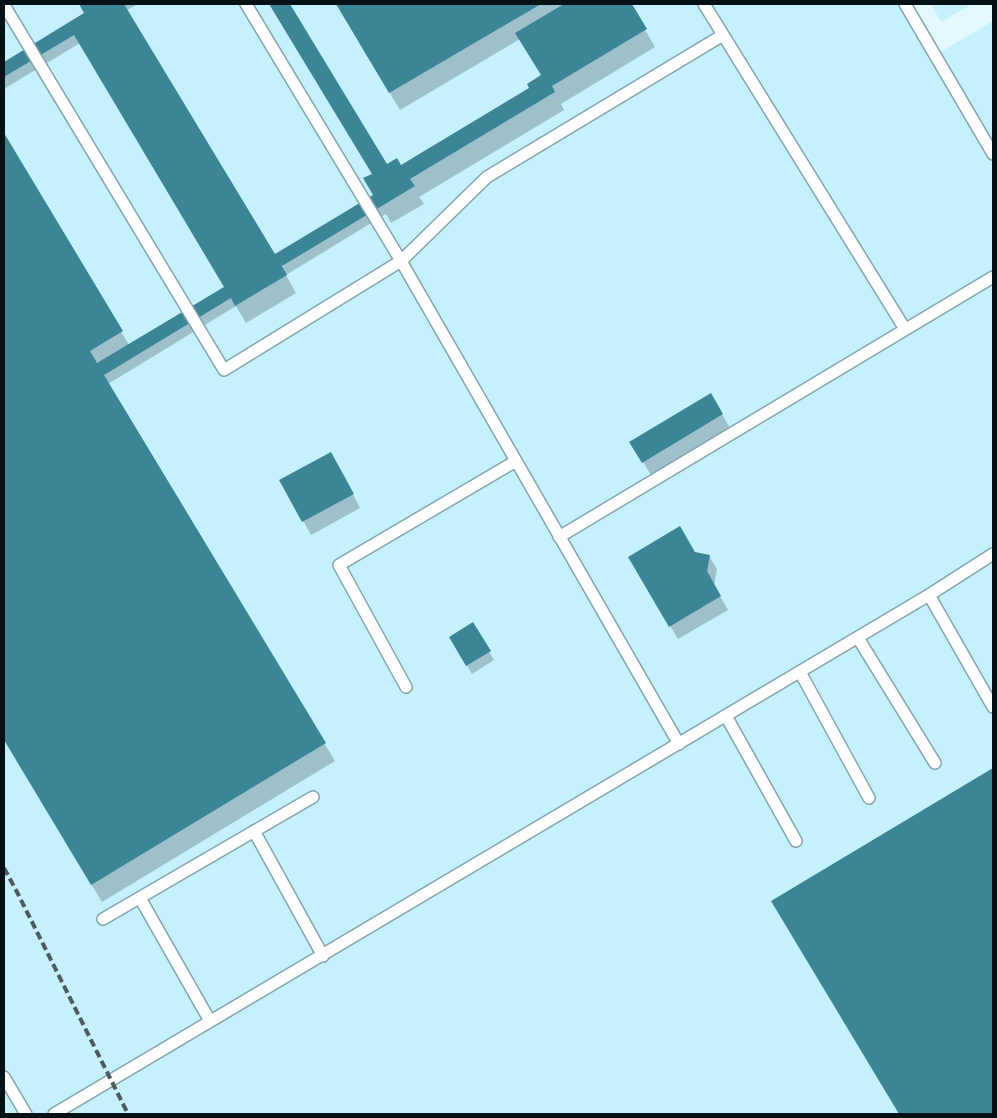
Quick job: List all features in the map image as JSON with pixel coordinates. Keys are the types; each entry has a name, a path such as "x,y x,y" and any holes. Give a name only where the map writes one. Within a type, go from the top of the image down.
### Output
{"lane":[{"path":"246,4 401,261 679,744"},
{"path":"704,4 905,329"},
{"path":"905,4 993,154"},
{"path":"4,5 224,370 401,261 487,177 724,35"},
{"path":"560,536 993,277"},
{"path":"406,687 338,565 516,461"},
{"path":"54,1114 858,638 993,554"},
{"path":"929,595 993,707"},
{"path":"858,638 935,763"},
{"path":"800,672 869,798"},
{"path":"726,716 796,841"},
{"path":"103,919 313,797"},
{"path":"254,831 323,956"},
{"path":"140,898 210,1021"},
{"path":"4,1077 26,1114"}],"shaded area":[{"path":"4,4 901,4 932,57 993,21 993,1114 4,1114"},
{"path":"931,4 972,4 941,22"}],"building":[{"path":"79,4 124,4 275,254 373,195 363,178 372,174 269,4 290,4 387,164 397,158 401,165 529,88 527,84 541,75 515,33 564,4 632,4 647,29 552,86 555,92 410,179 415,186 282,266 287,275 235,306 231,298 104,375 326,743 91,885 4,740 4,133 123,331 90,351 97,363 224,287 74,35 4,77 4,62 84,13"},
{"path":"336,4 541,4 389,93"},
{"path":"711,393 723,414 642,463 629,442"},
{"path":"331,452 354,494 302,522 279,480"},
{"path":"680,526 695,552 710,555 707,571 721,596 669,627 628,557"},
{"path":"473,622 491,651 466,666 449,637"},
{"path":"993,768 993,1114 899,1114 771,901"}],"railway":[{"path":"4,868 128,1114"}]}
